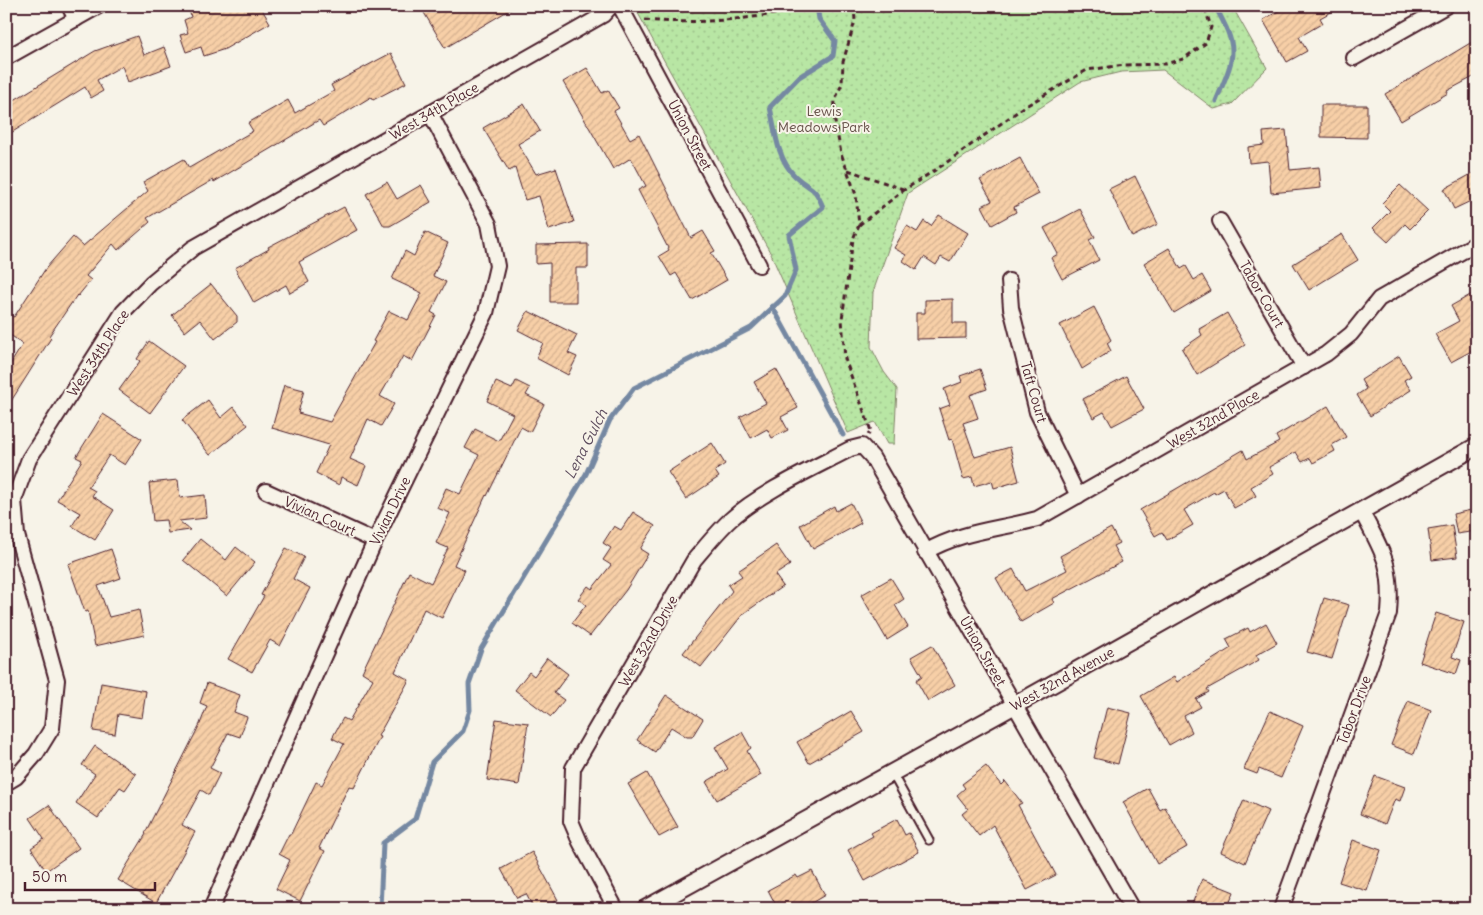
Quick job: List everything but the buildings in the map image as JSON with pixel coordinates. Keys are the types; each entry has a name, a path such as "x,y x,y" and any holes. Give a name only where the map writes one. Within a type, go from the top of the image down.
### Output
{"street":[{"path":"69,6 76,19"},
{"path":"6,58 99,6"},
{"name":"West 34th Place","path":"6,782 16,777 36,754 52,728 57,680 17,535 14,500 29,460 123,312 151,283 193,248 603,15 611,6"},
{"name":"Union Street","path":"620,6 759,265"},
{"path":"1354,58 1446,6"},
{"name":"Vivian Drive","path":"211,909 375,541 486,313 497,266 489,224 430,113"},
{"name":"Tabor Court","path":"1220,221 1304,367"},
{"name":"West 32nd Place","path":"926,552 944,542 970,532 1002,528 1037,519 1326,354 1351,334 1379,299 1477,243"},
{"name":"Taft Court","path":"1009,282 1011,308 1037,412 1078,496"},
{"name":"Union Street","path":"862,446 872,457 1132,909"},
{"name":"West 32nd Drive","path":"616,909 580,842 571,821 573,768 694,560 712,538 731,519 753,503 850,449 862,446"},
{"name":"West 32nd Avenue","path":"645,909 1015,705 1477,446"},
{"name":"Vivian Court","path":"266,491 375,541"},
{"name":"Tabor Drive","path":"1281,909 1389,614 1391,588 1388,565 1361,511"}],"lane":[{"path":"892,773 929,840"}],"path":[{"path":"627,19 676,23 782,14 817,6"},
{"path":"854,6 855,21 844,62 842,84 836,100 834,117 841,153 856,195 859,225 853,239 842,319 844,359 871,431 862,446"},
{"path":"859,225 904,190 943,165 1024,107 1087,70 1125,65 1166,64 1183,60 1206,43 1211,27 1204,6"},
{"path":"847,170 904,190"}],"green space":[{"name":"Lewis Meadows Park","path":"634,6 1232,6 1267,68 1232,104 1214,109 1163,70 1121,72 1080,82 908,193 873,292 871,347 884,372 897,389 894,444 887,444 875,422 848,433 771,254"}],"waterway":[{"name":"Lena Gulch","path":"380,909 383,843 415,819 432,762 463,731 470,710 469,684 481,649 586,474 610,420 634,388 751,328 785,296 796,270 789,235 823,207 814,191 800,181 784,161 780,153 770,107 799,77 833,56 835,41 819,19 817,6"},
{"path":"1215,6 1228,33 1232,53 1231,63 1216,101"},
{"path":"772,306 843,435"}]}
